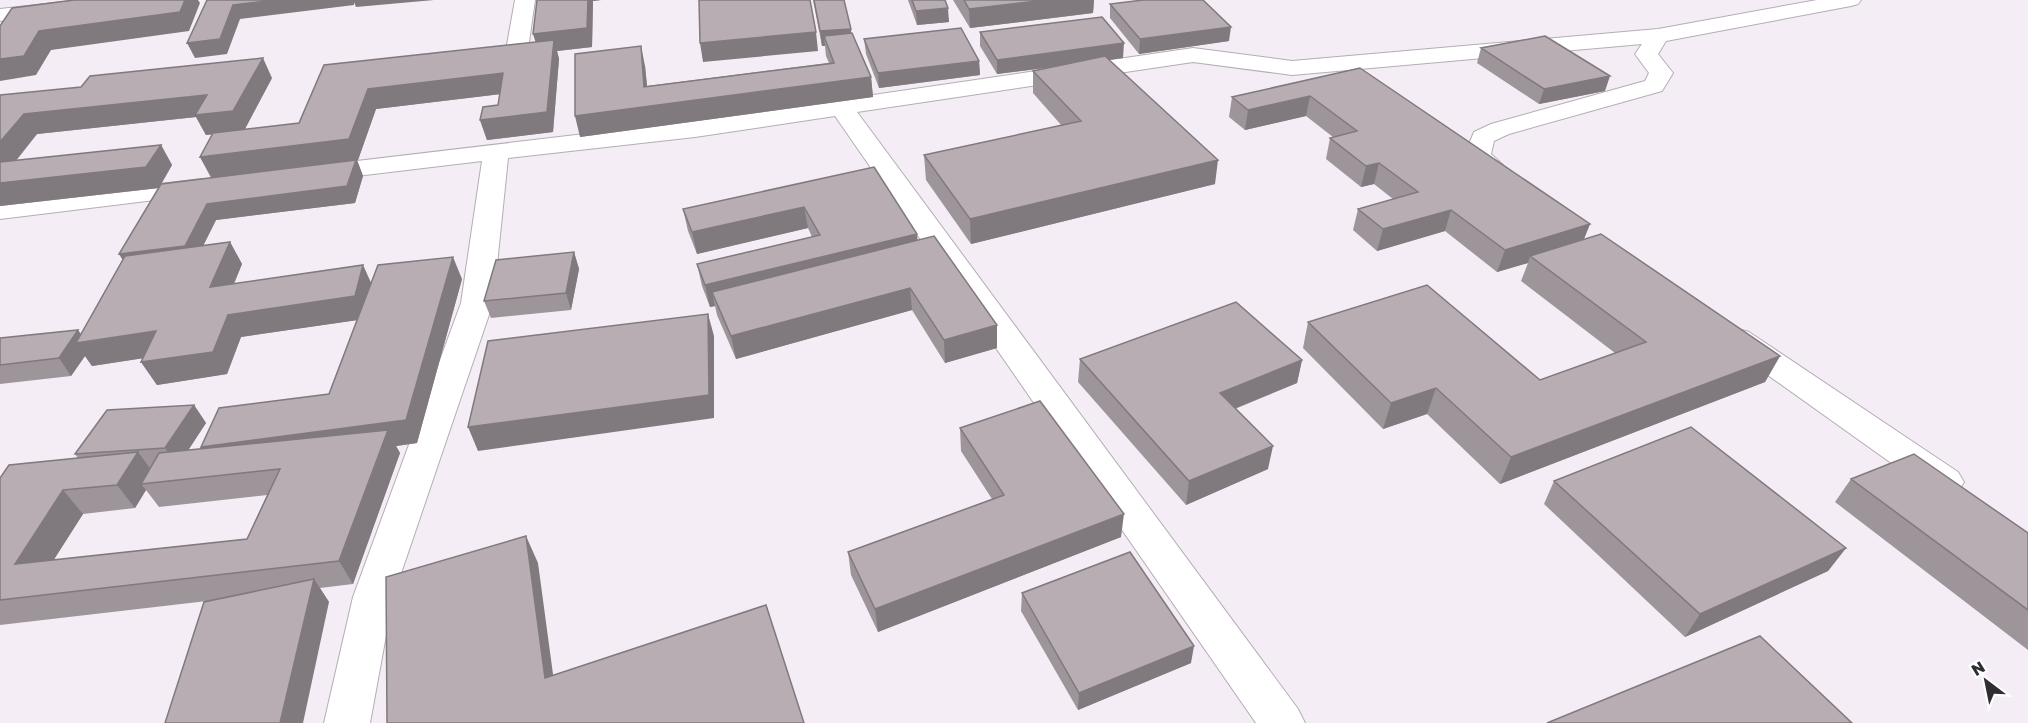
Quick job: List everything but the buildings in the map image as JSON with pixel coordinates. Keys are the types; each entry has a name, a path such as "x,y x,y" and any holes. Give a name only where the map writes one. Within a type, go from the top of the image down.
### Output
{"street":[{"path":"0,15 141,0"},
{"path":"516,56 525,0"},
{"path":"296,176 695,129 1193,55 1292,68 1658,36 1851,0"},
{"path":"1527,194 1497,174 1477,156 1483,137 1500,129 1654,86 1661,73 1646,54 1658,36"},
{"path":"841,107 1282,723"},
{"path":"347,723 373,597 477,303 496,152"},
{"path":"0,211 225,184"},
{"path":"1714,323 1969,499"}]}
